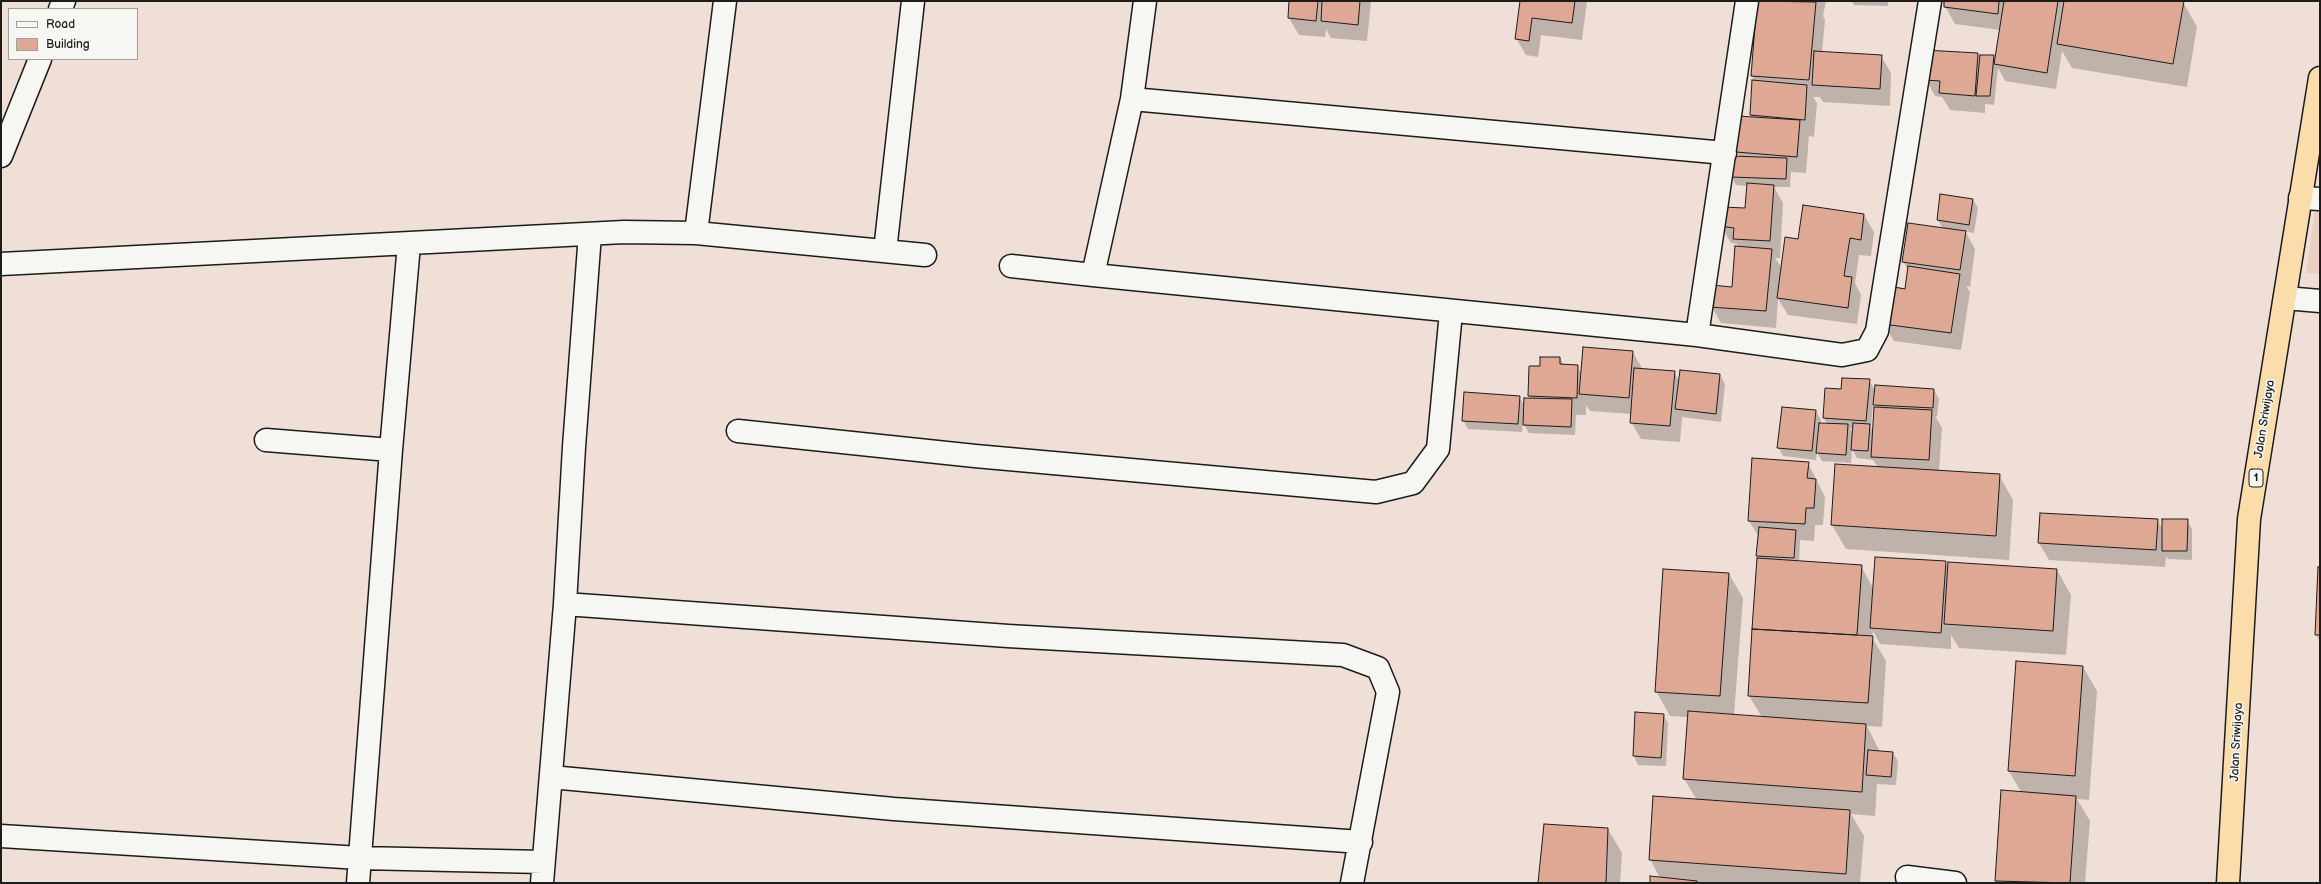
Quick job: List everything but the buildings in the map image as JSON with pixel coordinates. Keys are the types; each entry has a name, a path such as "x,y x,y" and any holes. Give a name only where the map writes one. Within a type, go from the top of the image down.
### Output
{"highway":[{"name":"Jalan Sriwijaya","path":"2228,883 2249,519 2284,298 2310,198 2320,78"}],"street":[{"path":"696,233 725,1"},
{"path":"885,251 913,1"},
{"path":"1093,275 1132,99 1145,1"},
{"path":"1697,335 1747,1"},
{"path":"1011,266 1451,312 1697,335 1842,355 1867,350 1876,331 1930,1"},
{"path":"1,156 40,60"},
{"path":"1132,99 1725,153"},
{"path":"1,264 590,234 696,233 925,255"},
{"path":"1,836 360,858 542,873 565,604 590,234"},
{"path":"358,883 391,450 409,244"},
{"path":"2284,298 2320,301"},
{"path":"738,431 975,456 1376,492 1414,483 1438,450 1451,312"},
{"path":"266,440 391,450"},
{"path":"565,604 1008,636 1343,655 1378,668 1388,692 1361,842 1352,883"},
{"path":"551,777 894,809 1361,842"},
{"path":"1907,877 1955,883"}],"shaded area":[{"path":"2320,176 2320,274 2306,273"}]}
